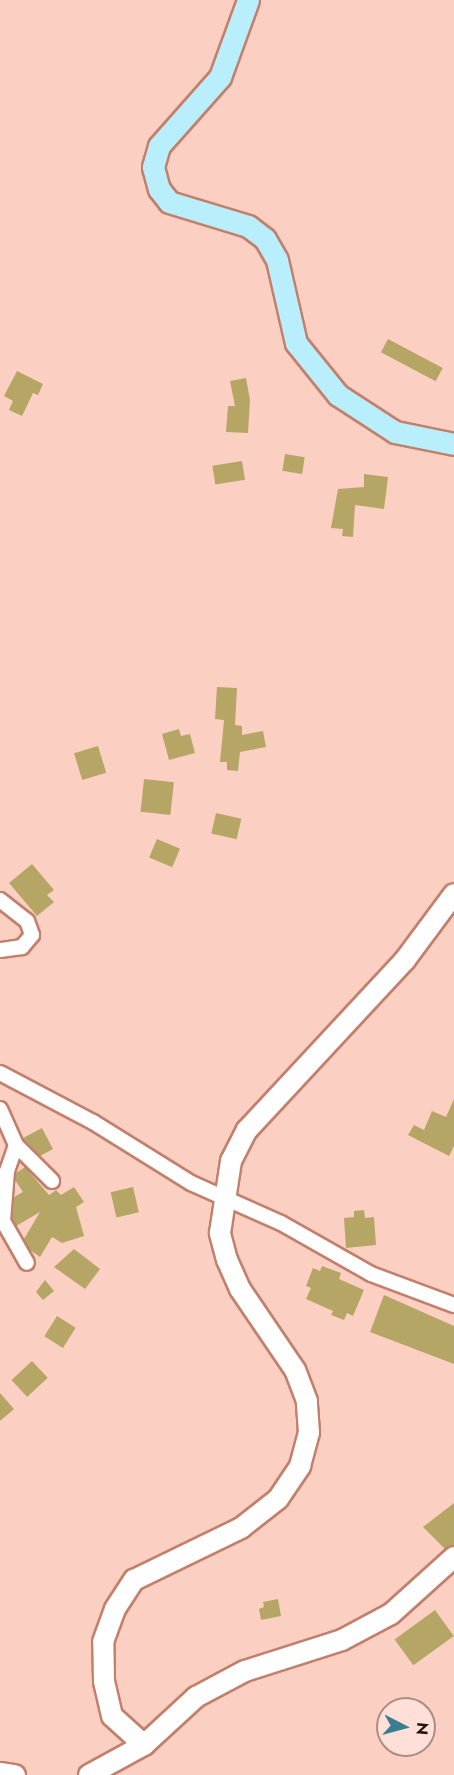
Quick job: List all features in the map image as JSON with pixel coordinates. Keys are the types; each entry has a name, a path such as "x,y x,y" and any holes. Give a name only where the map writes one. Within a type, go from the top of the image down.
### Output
{"main road":[{"path":"248,0 220,77 159,146 153,167 159,189 169,202 248,226 265,239 277,260 296,343 338,395 395,432 454,444"}],"street":[{"path":"144,1745 112,1716 104,1681 103,1642 115,1609 134,1580 241,1528 278,1499 300,1466 309,1433 307,1401 295,1370 240,1289 227,1260 220,1233 223,1198 231,1161 248,1130 405,960 454,894"},
{"path":"0,900 27,921 32,935 22,947 0,950"},
{"path":"1,1074 93,1122 151,1161 223,1198 281,1223 371,1274 454,1305"},
{"path":"0,1109 16,1144 52,1181"},
{"path":"16,1144 7,1171 3,1221 27,1263"},
{"path":"89,1775 144,1745 196,1697 245,1671 342,1640 391,1614 454,1557"},
{"path":"0,1773 15,1775"}],"building":[{"path":"388,339 443,368 436,381 381,352"},
{"path":"17,371 43,384 38,395 33,393 22,416 9,410 13,401 4,396"},
{"path":"246,378 250,400 248,433 226,432 228,406 235,406 230,381"},
{"path":"285,454 305,457 302,474 282,471"},
{"path":"242,461 245,480 215,484 212,466"},
{"path":"364,474 388,477 384,509 355,505 353,537 342,536 343,529 331,528 338,489 364,487"},
{"path":"217,687 237,688 235,725 242,726 242,735 263,731 266,747 240,752 238,771 227,770 227,762 220,762 224,720 215,719"},
{"path":"179,729 181,736 190,734 195,753 169,760 162,734"},
{"path":"98,746 106,773 82,780 74,753"},
{"path":"144,779 174,782 170,815 141,812"},
{"path":"216,813 241,819 237,839 211,833"},
{"path":"157,839 180,849 172,867 149,857"},
{"path":"32,864 54,890 47,895 54,902 37,916 9,883"},
{"path":"454,1099 454,1146 449,1156 408,1135 414,1125 424,1130 432,1111 446,1117"},
{"path":"42,1128 53,1149 40,1156 23,1138"},
{"path":"25,1167 49,1195 56,1190 61,1195 74,1187 84,1202 76,1207 84,1236 62,1243 52,1237 40,1257 30,1250 24,1239 40,1212 16,1226 12,1219 14,1197 23,1192 15,1180 16,1173"},
{"path":"133,1187 139,1212 116,1218 111,1192"},
{"path":"364,1210 365,1218 374,1217 376,1245 346,1248 344,1218 354,1217 354,1211"},
{"path":"74,1249 100,1269 85,1289 54,1267"},
{"path":"322,1266 341,1273 339,1279 364,1290 353,1316 347,1313 344,1320 331,1315 333,1311 306,1299 311,1288 306,1286 313,1268 320,1271"},
{"path":"45,1280 54,1291 43,1300 36,1292"},
{"path":"384,1295 454,1326 454,1364 370,1332"},
{"path":"57,1316 76,1328 63,1348 44,1336"},
{"path":"32,1361 48,1378 27,1397 12,1380"},
{"path":"0,1393 14,1409 0,1421"},
{"path":"454,1503 454,1545 445,1549 423,1527"},
{"path":"278,1599 281,1616 261,1620 259,1609 264,1607 263,1602"},
{"path":"435,1610 454,1636 413,1665 395,1639"}]}
